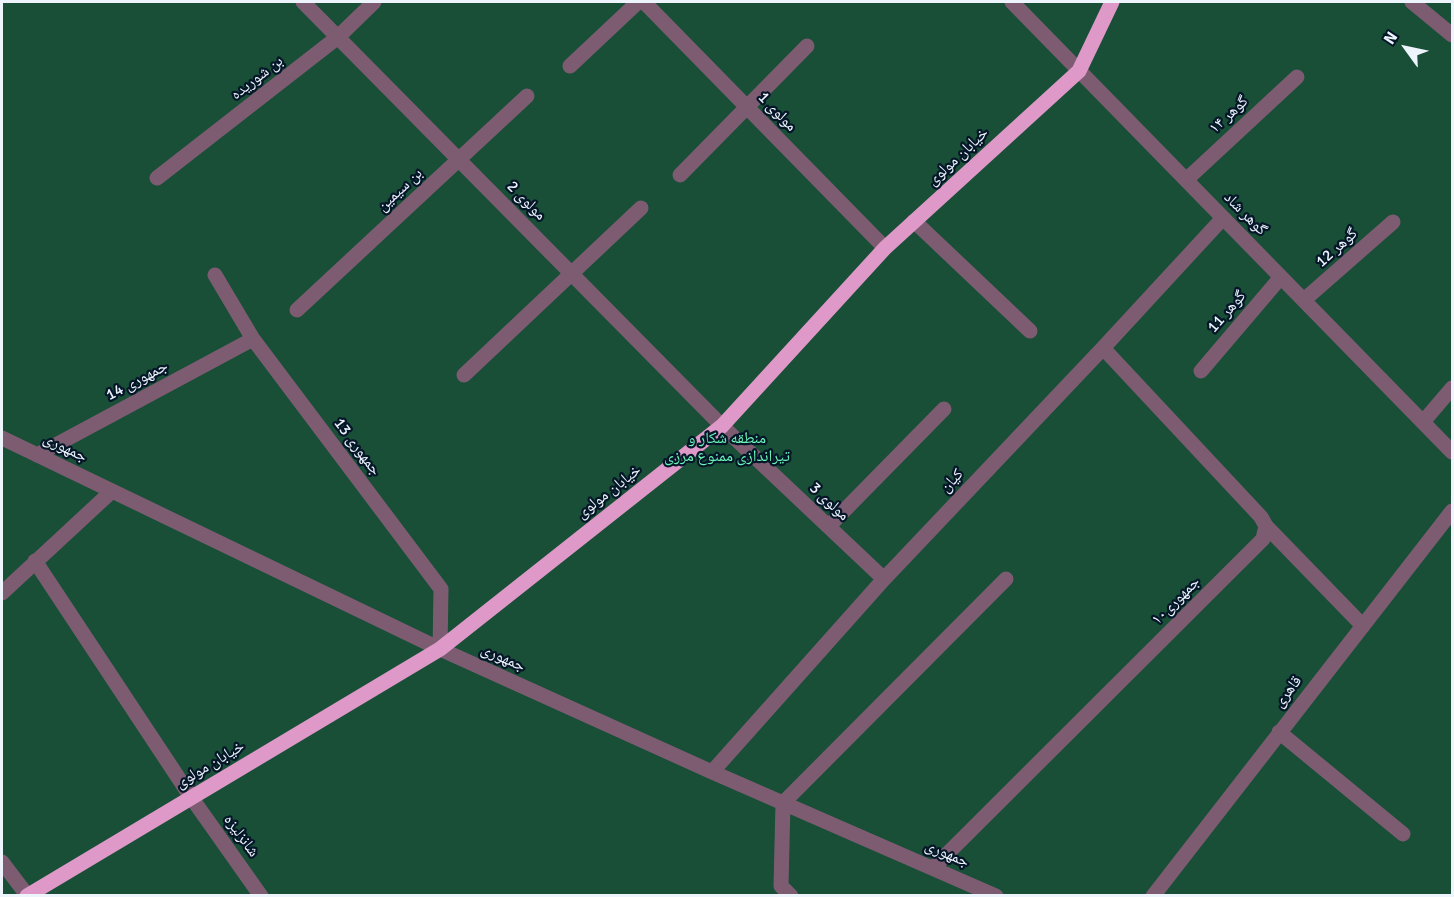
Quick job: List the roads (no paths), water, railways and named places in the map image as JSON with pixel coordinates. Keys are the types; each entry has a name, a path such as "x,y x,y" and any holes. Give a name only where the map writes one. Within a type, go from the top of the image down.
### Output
{"main road":[{"name":"خیابان مولوی","path":"27,895 440,649 722,426 885,248 1079,70 1112,2"}],"street":[{"name":"مولوی 2","path":"303,2 722,426"},
{"name":"بن شوریده","path":"157,178 338,37 374,2"},
{"path":"570,66 638,2"},
{"name":"مولوی 1","path":"644,2 885,248"},
{"name":"گوهر شاد","path":"1012,2 1452,452"},
{"path":"1412,2 1452,35"},
{"path":"680,175 807,46"},
{"name":"گوهر ۱۴","path":"1186,180 1297,77"},
{"name":"بن سیمین","path":"297,310 527,96"},
{"path":"464,375 641,208"},
{"name":"کیان","path":"712,772 884,579 1223,218"},
{"path":"914,221 1030,331"},
{"name":"گوهر 12","path":"1304,300 1393,222"},
{"name":"جمهوری 13","path":"215,275 253,339 441,590 440,649"},
{"name":"گوهر 11","path":"1201,371 1281,277"},
{"name":"جمهوری 14","path":"37,455 253,339"},
{"path":"1103,348 1261,517 1266,526 1363,626"},
{"path":"1423,422 1452,388"},
{"path":"829,526 944,409"},
{"name":"مولوی 3","path":"722,426 884,579"},
{"name":"جمهوری","path":"2,438 440,649 712,772 996,896"},
{"path":"2,593 112,491"},
{"name":"قاهری","path":"1153,896 1452,511"},
{"name":"جمهوری۱۰","path":"933,868 1263,538 1266,526"},
{"name":"شانزلیزه","path":"35,561 191,797 261,896"},
{"path":"781,892 783,803 1006,579"},
{"path":"1279,732 1403,834"},
{"path":"2,862 27,895"}],"park label":[{"name":"منطقه شکار و تیراندازی ممنوع مرزی","path":"727,448"}]}
